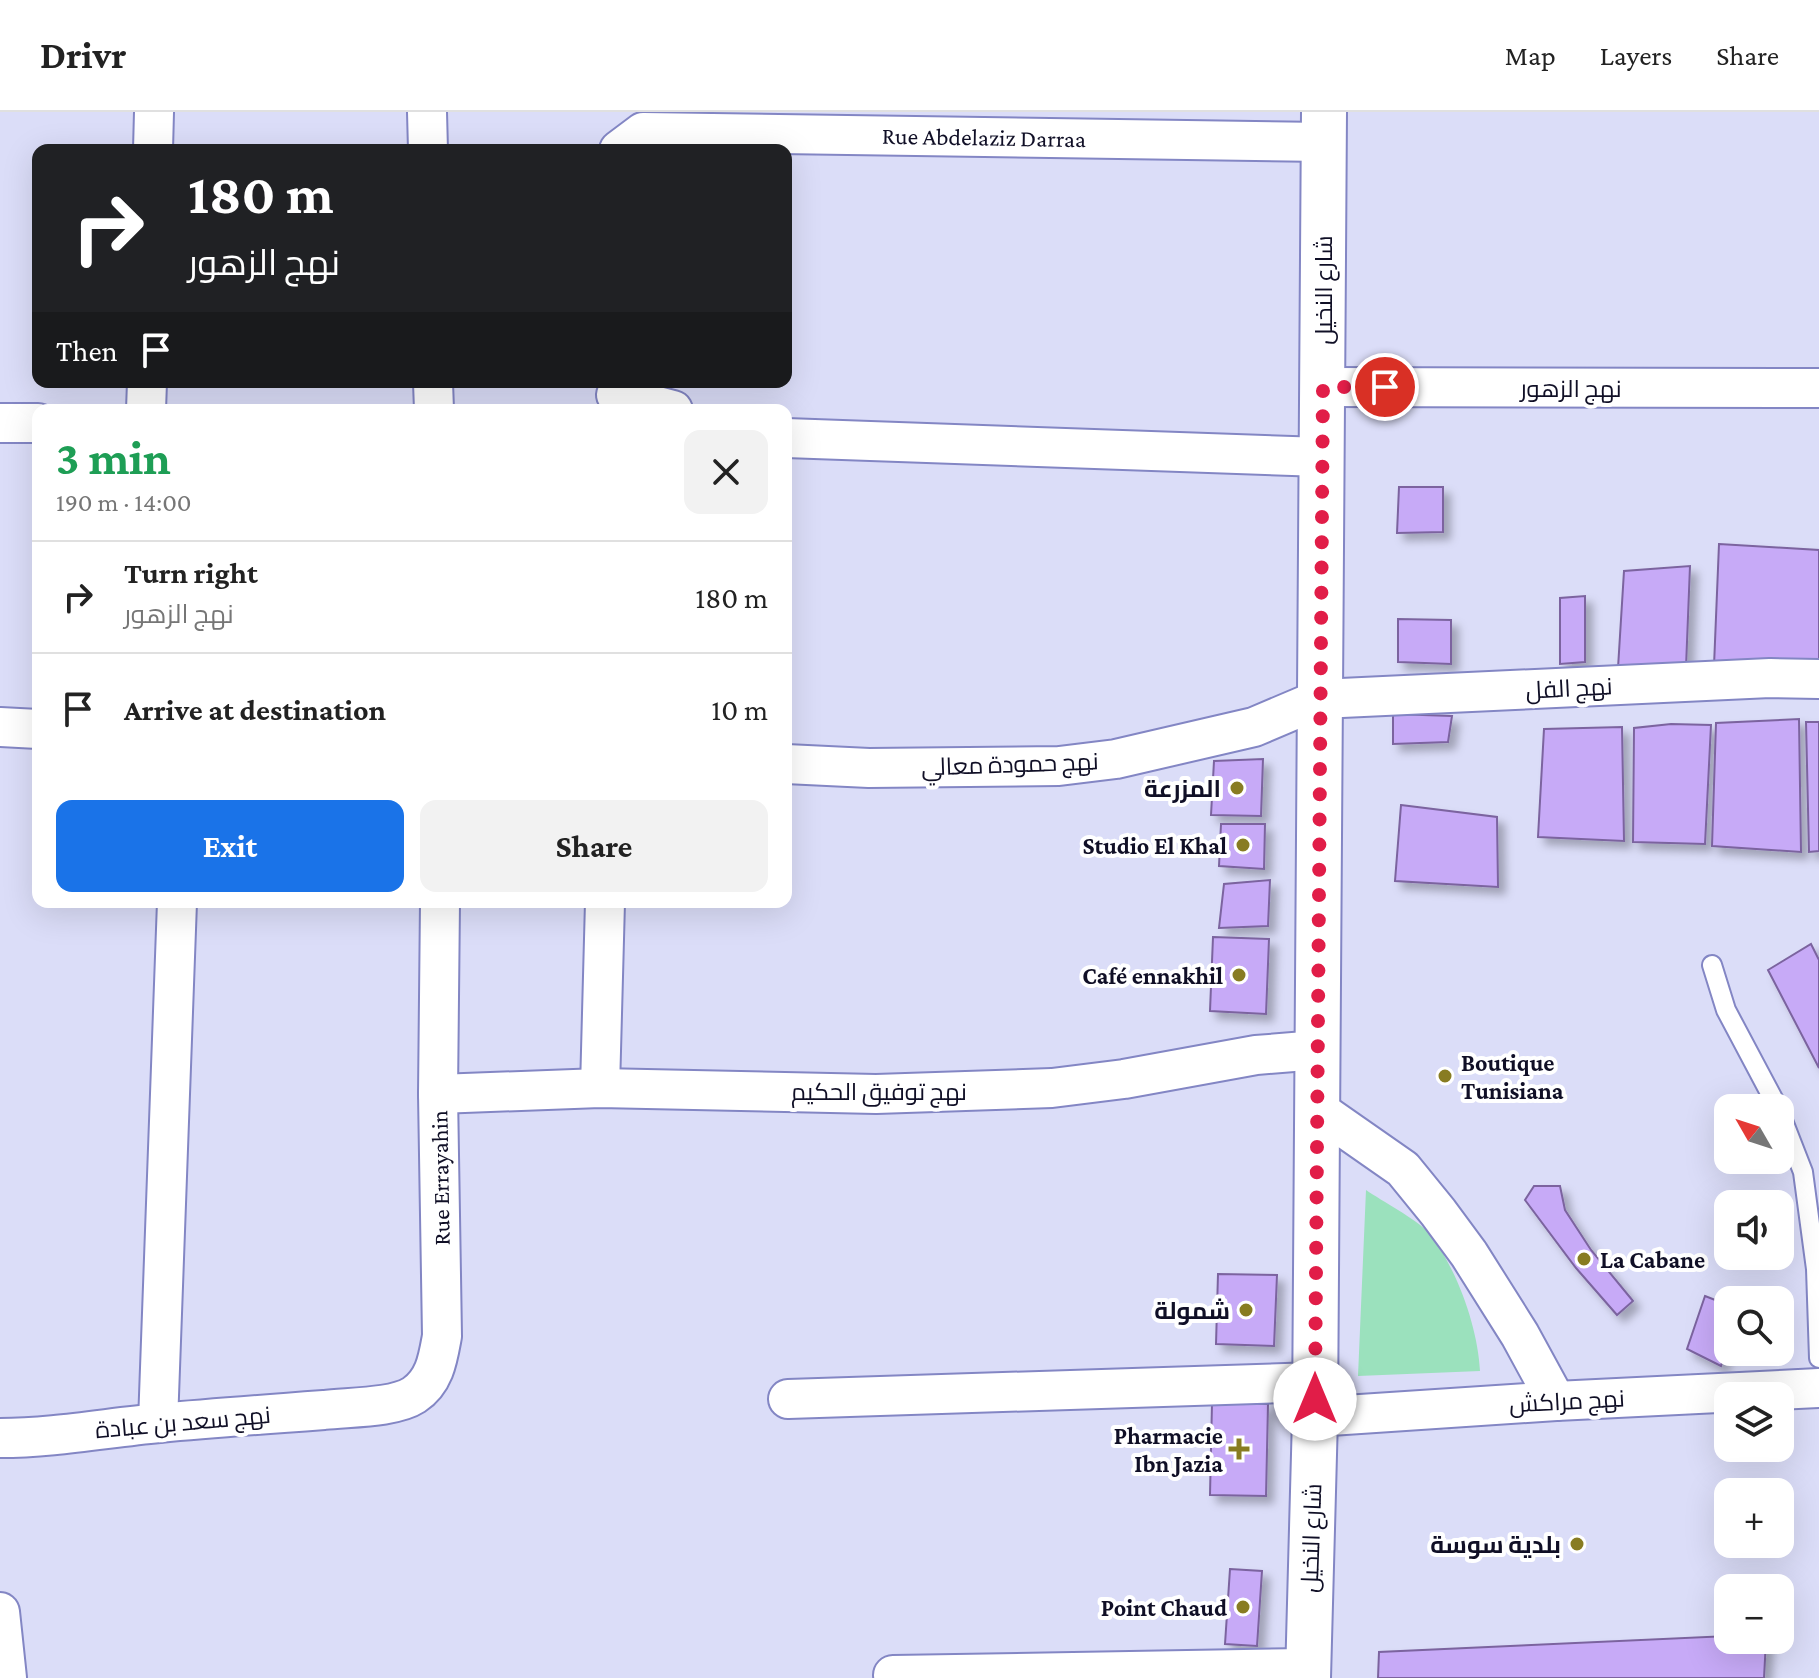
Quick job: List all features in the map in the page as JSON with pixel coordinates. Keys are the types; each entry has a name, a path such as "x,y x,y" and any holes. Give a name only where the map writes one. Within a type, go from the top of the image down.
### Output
{"street":[{"path":"153,144 154,112"},
{"path":"427,112 428,144"},
{"name":"Rue Abdelaziz Darraa","path":"631,141 1324,127"},
{"name":"شارع النخيل","path":"1307,1675 1315,1399 1324,127"},
{"name":"نهج الزهور","path":"1323,387 1819,388"},
{"path":"615,396 648,404"},
{"path":"0,423 32,423"},
{"path":"792,438 1322,457"},
{"name":"نهج الفل","path":"1320,699 1770,678 1819,679"},
{"name":"نهج حمودة معالي","path":"792,764 869,768 1059,766 1116,759 1254,727 1320,699"},
{"path":"0,727 32,729"},
{"path":"158,1423 177,908"},
{"name":"Rue Errayahin","path":"366,1406 416,1394 431,1379 442,1336 438,1094 440,908"},
{"path":"600,1088 605,908"},
{"name":"نهج توفيق الحكيم","path":"438,1094 600,1088 876,1094 1052,1088 1124,1079 1256,1055 1318,1050"},
{"path":"1317,1109 1403,1169 1469,1254 1520,1335 1556,1401"},
{"name":"نهج مراكش","path":"788,1399 1556,1401 1819,1388"},
{"name":"نهج سعد بن عبادة","path":"14,1438 366,1406"},
{"path":"0,1410 14,1438"},
{"path":"0,1612 7,1678"},
{"path":"893,1675 1307,1675"}],"lane":[{"path":"1712,965 1726,1010 1771,1094"},
{"path":"1794,1149 1803,1172 1816,1269 1819,1358"}],"green space":[{"path":"1366,1190 1423,1227 1438,1246 1464,1298 1475,1336 1480,1371 1358,1376"}],"building":[{"path":"1399,487 1443,487 1443,532 1397,533"},
{"path":"1719,544 1819,550 1819,663 1714,666"},
{"path":"1690,566 1686,667 1618,668 1624,571"},
{"path":"1585,596 1585,662 1560,664 1560,598"},
{"path":"1398,619 1451,620 1451,664 1398,662"},
{"path":"1393,714 1452,716 1448,742 1393,744"},
{"path":"1799,719 1801,852 1712,846 1716,723"},
{"path":"1806,722 1819,722 1819,851 1809,852"},
{"path":"1671,724 1711,725 1705,844 1633,842 1634,728"},
{"path":"1622,727 1624,841 1538,837 1544,729"},
{"name":"المزرعة","path":"1263,759 1261,816 1211,815 1214,761"},
{"path":"1401,805 1497,817 1498,887 1395,881"},
{"name":"Studio El Khal","path":"1221,824 1265,824 1264,869 1219,866"},
{"path":"1270,880 1268,926 1219,928 1224,884"},
{"name":"Café ennakhil","path":"1213,937 1269,939 1266,1014 1210,1011"},
{"path":"1811,944 1819,960 1819,1068 1768,970"},
{"name":"La Cabane","path":"1534,1186 1560,1186 1565,1210 1591,1250 1633,1301 1617,1315 1576,1268 1525,1200"},
{"name":"شمولة","path":"1218,1274 1277,1275 1274,1346 1216,1344"},
{"path":"1705,1296 1714,1300 1714,1362 1687,1349"},
{"name":"Pharmacie Ibn Jazia","path":"1212,1403 1268,1404 1266,1496 1210,1495"},
{"name":"Point Chaud","path":"1230,1569 1262,1571 1257,1646 1225,1644"},
{"path":"1714,1637 1714,1654 1765,1654 1764,1678 1378,1678 1379,1652"}],"place":[{"name":"المزرعة","path":"1237,788"},
{"name":"Studio El Khal","path":"1243,845"},
{"name":"Café ennakhil","path":"1239,975"},
{"name":"Boutique Tunisiana","path":"1445,1076"},
{"name":"La Cabane","path":"1584,1259"},
{"name":"شمولة","path":"1246,1310"},
{"name":"Pharmacie Ibn Jazia","path":"1239,1449"},
{"name":"بلدية سوسة","path":"1577,1544"},
{"name":"Point Chaud","path":"1243,1607"}],"route":[{"path":"1315,1399 1323,387 1385,387"}]}
